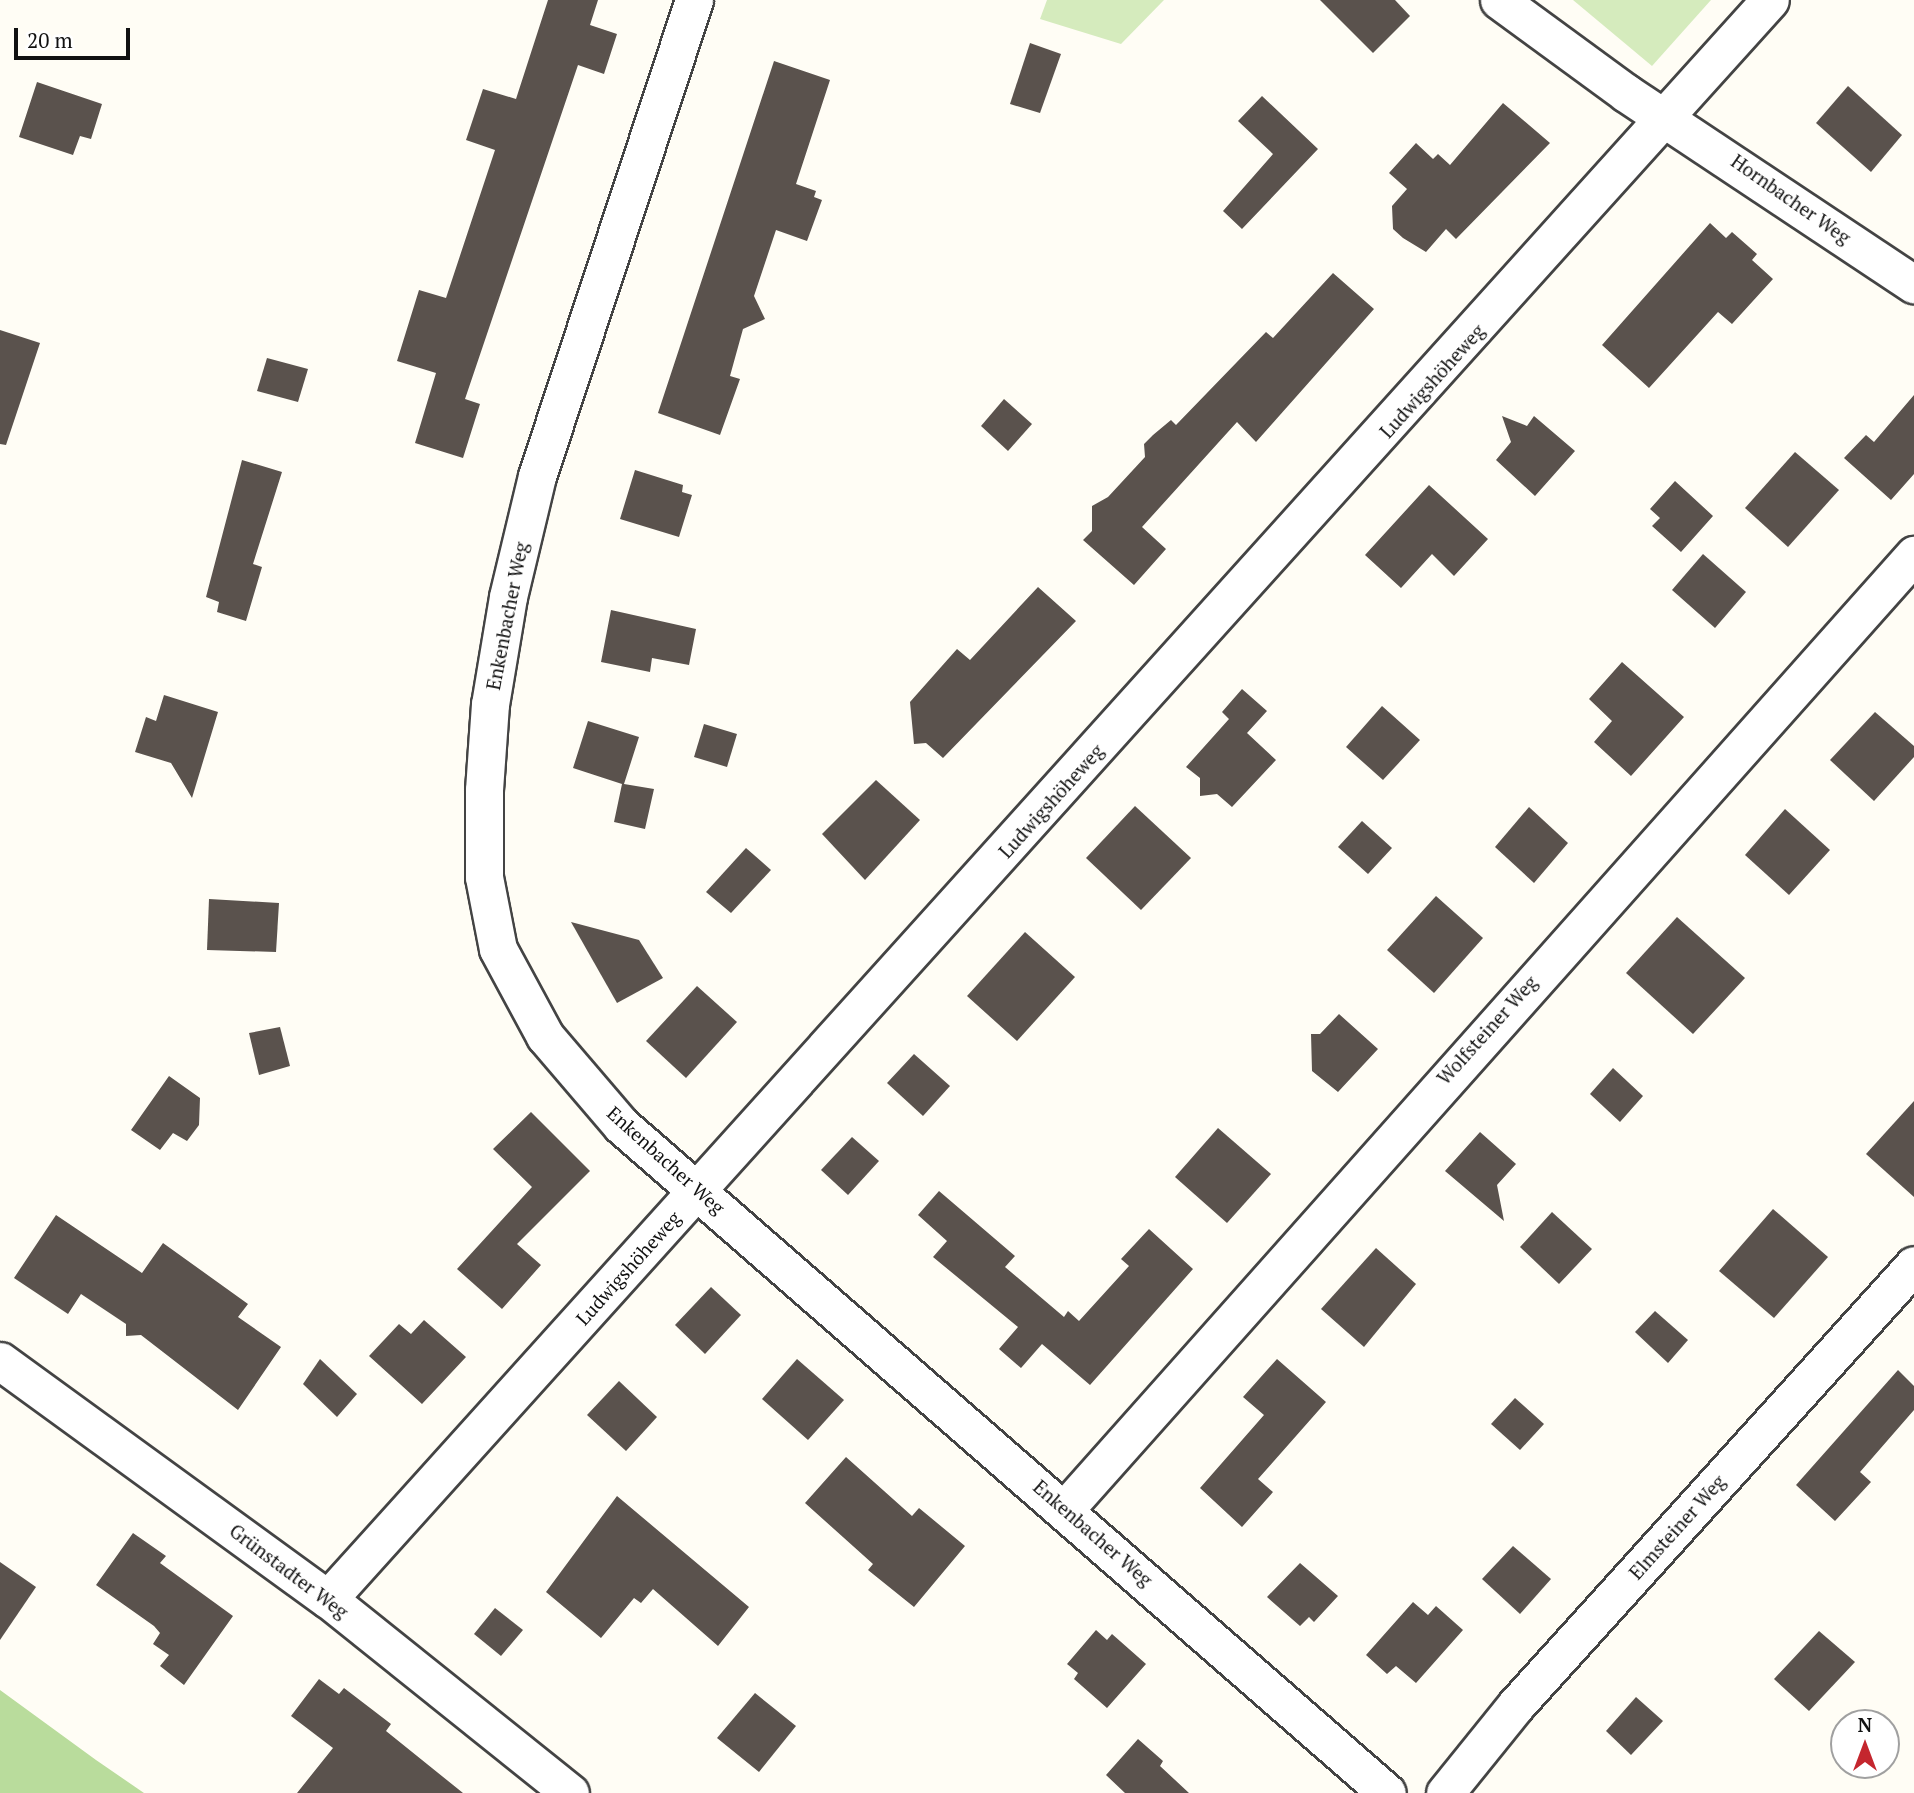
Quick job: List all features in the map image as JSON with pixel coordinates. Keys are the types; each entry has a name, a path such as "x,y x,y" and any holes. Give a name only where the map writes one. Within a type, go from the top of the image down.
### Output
{"street":[{"name":"Enkenbacher Weg","path":"694,0 537,476 508,597 490,704 484,877 498,949 545,1035 621,1125 1066,1508 1387,1793"},
{"name":"Hornbacher Weg","path":"1499,0 1626,93 1666,115 1914,284"},
{"name":"Ludwigshöheweg","path":"328,1599 1770,0"},
{"name":"Wolfsteiner Weg","path":"1066,1508 1914,555"},
{"name":"Elmsteiner Weg","path":"1445,1793 1516,1705 1914,1265"},
{"name":"Grünstadter Weg","path":"0,1361 328,1599 570,1793"}],"green space":[{"path":"1047,0 1164,0 1121,44 1040,19"},
{"path":"1573,0 1711,0 1652,66"},
{"path":"0,1690 96,1760 144,1793 0,1793"}],"building":[{"path":"548,0 598,0 590,25 617,34 604,74 578,65 465,399 480,404 463,458 415,443 436,373 397,361 419,290 446,298 495,150 466,140 483,89 516,99"},
{"path":"1320,0 1395,0 1410,16 1373,53"},
{"path":"1030,43 1061,54 1040,113 1010,104"},
{"path":"774,61 830,80 796,184 816,191 814,197 822,200 807,241 776,230 754,296 765,319 743,329 730,376 740,379 720,435 658,413"},
{"path":"37,82 102,104 91,139 80,136 73,155 19,137"},
{"path":"1848,86 1902,135 1871,172 1816,123"},
{"path":"1262,96 1318,149 1242,229 1223,211 1273,154 1238,121"},
{"path":"1503,103 1550,143 1456,239 1446,229 1426,252 1403,238 1393,229 1392,206 1407,189 1389,173 1416,143 1433,159 1438,154 1450,165"},
{"path":"1710,223 1726,238 1732,232 1757,254 1752,260 1773,279 1732,324 1718,312 1649,388 1602,345"},
{"path":"1333,273 1374,309 1256,442 1237,422 1142,527 1166,549 1134,585 1083,540 1092,531 1092,506 1108,497 1145,457 1144,444 1153,435 1171,420 1176,425 1266,332 1273,338"},
{"path":"0,330 40,343 6,445 0,444"},
{"path":"267,358 308,369 298,402 257,391"},
{"path":"1914,395 1914,474 1891,500 1844,458 1866,435 1874,442"},
{"path":"1004,399 1032,424 1008,451 981,426"},
{"path":"1502,416 1527,426 1534,416 1575,451 1535,496 1496,460 1511,442"},
{"path":"1795,452 1839,490 1788,547 1745,508"},
{"path":"242,460 282,472 253,564 262,567 246,621 217,612 219,602 206,597"},
{"path":"635,470 683,485 682,492 692,495 679,537 620,519"},
{"path":"1675,481 1713,516 1681,552 1652,526 1660,518 1650,509"},
{"path":"1429,485 1488,539 1454,576 1432,554 1401,588 1365,555"},
{"path":"1703,554 1746,592 1715,628 1672,590"},
{"path":"1038,587 1076,621 943,758 926,743 914,744 910,702 957,649 970,660"},
{"path":"611,610 696,629 689,665 652,658 650,672 601,662"},
{"path":"1622,662 1684,717 1631,776 1594,742 1612,721 1589,699"},
{"path":"1242,689 1267,711 1247,733 1276,760 1232,807 1217,794 1200,796 1200,778 1186,767 1229,719 1222,712"},
{"path":"164,695 218,712 192,798 171,763 135,752 146,717 156,721"},
{"path":"1382,706 1420,740 1383,780 1346,747"},
{"path":"1875,712 1914,746 1914,757 1874,801 1830,760"},
{"path":"588,721 639,737 624,784 654,789 645,829 614,822 622,784 573,768"},
{"path":"704,724 737,734 727,767 694,757"},
{"path":"876,780 920,820 865,880 822,834"},
{"path":"1135,806 1191,858 1141,910 1086,858"},
{"path":"1529,807 1568,843 1534,883 1495,847"},
{"path":"1785,809 1830,850 1789,895 1745,855"},
{"path":"1362,821 1392,848 1368,874 1338,847"},
{"path":"746,848 771,870 731,913 706,892"},
{"path":"1436,896 1483,938 1434,993 1387,950"},
{"path":"209,899 279,903 276,952 207,950"},
{"path":"1677,917 1745,978 1693,1034 1626,973"},
{"path":"571,922 639,940 663,978 617,1003"},
{"path":"1025,932 1075,977 1017,1041 967,996"},
{"path":"697,986 737,1022 686,1078 646,1041"},
{"path":"1339,1014 1378,1049 1338,1092 1312,1071 1311,1034 1320,1034"},
{"path":"280,1027 290,1066 259,1075 249,1033"},
{"path":"914,1054 950,1086 923,1116 887,1083"},
{"path":"1613,1068 1643,1096 1620,1122 1590,1094"},
{"path":"169,1076 200,1098 199,1125 187,1141 173,1133 160,1150 131,1130"},
{"path":"1914,1101 1914,1197 1866,1154"},
{"path":"531,1112 590,1171 517,1244 541,1265 502,1309 457,1269 532,1187 493,1149"},
{"path":"1218,1128 1271,1174 1227,1223 1175,1177"},
{"path":"1480,1132 1516,1164 1497,1185 1504,1221 1445,1171"},
{"path":"852,1137 879,1161 848,1195 821,1170"},
{"path":"939,1191 1015,1256 1005,1267 1064,1317 1068,1311 1079,1321 1129,1266 1121,1259 1149,1229 1193,1269 1090,1385 1042,1344 1021,1368 999,1349 1018,1327 933,1257 947,1241 918,1215"},
{"path":"1773,1209 1828,1257 1774,1318 1719,1271"},
{"path":"1552,1212 1592,1249 1559,1284 1520,1247"},
{"path":"56,1215 142,1273 163,1243 248,1304 238,1317 281,1347 238,1410 141,1335 126,1336 126,1324 81,1294 68,1314 14,1278"},
{"path":"1376,1248 1416,1284 1364,1347 1321,1309"},
{"path":"711,1287 741,1315 705,1354 675,1325"},
{"path":"1655,1311 1688,1340 1668,1363 1635,1332"},
{"path":"424,1320 466,1357 422,1404 369,1356 399,1324 411,1334"},
{"path":"320,1359 357,1394 337,1417 303,1384"},
{"path":"797,1359 844,1400 808,1440 762,1399"},
{"path":"1277,1359 1326,1402 1258,1479 1273,1492 1242,1527 1200,1488 1264,1415 1243,1397"},
{"path":"1898,1370 1914,1386 1914,1410 1860,1472 1871,1482 1835,1521 1796,1485"},
{"path":"619,1381 657,1417 626,1451 587,1415"},
{"path":"1515,1398 1544,1424 1520,1450 1491,1424"},
{"path":"846,1457 912,1516 919,1508 965,1546 914,1607 868,1570 873,1564 805,1503"},
{"path":"617,1496 749,1607 718,1646 653,1589 641,1603 634,1598 601,1638 546,1592"},
{"path":"133,1533 166,1556 160,1563 233,1616 184,1685 160,1666 169,1655 153,1644 160,1633 154,1626 96,1585"},
{"path":"1513,1546 1551,1579 1520,1614 1482,1579"},
{"path":"0,1562 36,1587 0,1640"},
{"path":"1300,1563 1338,1596 1314,1622 1309,1617 1300,1626 1267,1597"},
{"path":"1413,1602 1428,1615 1436,1606 1463,1630 1416,1683 1396,1666 1387,1674 1366,1655"},
{"path":"495,1608 523,1630 501,1656 474,1634"},
{"path":"1096,1630 1107,1640 1112,1634 1146,1664 1107,1708 1074,1679 1078,1673 1067,1664"},
{"path":"1819,1631 1855,1662 1809,1711 1774,1679"},
{"path":"319,1679 339,1694 344,1688 391,1724 386,1731 463,1793 297,1793 333,1748 291,1716"},
{"path":"755,1693 796,1726 759,1772 717,1738"},
{"path":"1636,1697 1663,1721 1631,1755 1606,1731"},
{"path":"1138,1739 1163,1761 1160,1766 1189,1793 1125,1793 1106,1775"}]}
